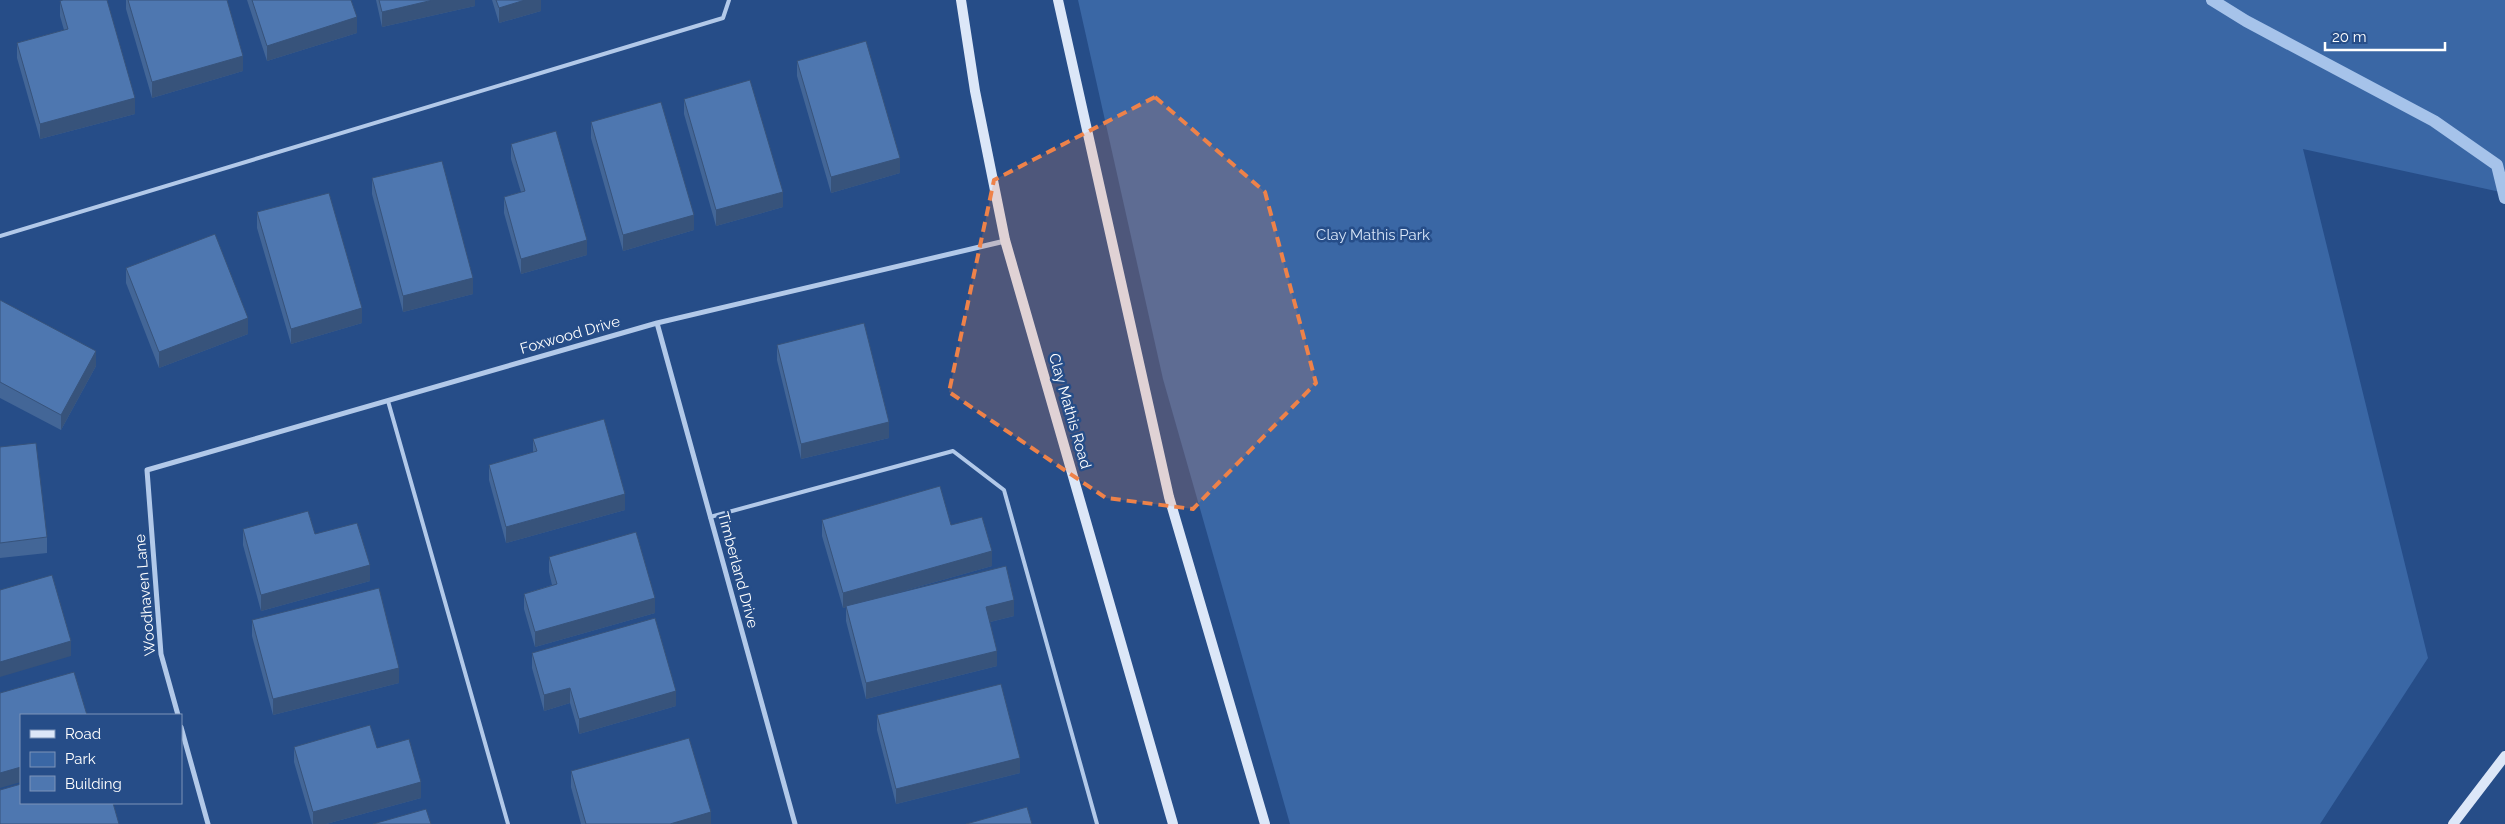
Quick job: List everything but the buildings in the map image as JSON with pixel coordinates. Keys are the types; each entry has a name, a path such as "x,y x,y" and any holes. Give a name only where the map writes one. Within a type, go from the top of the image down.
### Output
{"main road":[{"name":"Clay Mathis Road","path":"961,0 1005,240 1173,824"},
{"path":"1058,0 1169,498 1265,824"},
{"path":"2453,824 2505,756"}],"street":[{"name":"Foxwood Drive","path":"147,470 657,324 1005,240"},
{"name":"Timberland Drive","path":"657,324 795,824"},
{"name":"Woodhaven Lane","path":"147,470 161,654 178,714"},
{"path":"182,731 208,824"}],"lane":[{"path":"0,236 723,18 729,0"},
{"path":"388,401 508,824"},
{"path":"710,517 953,451 1004,490 1097,824"}],"highlighted area":[{"path":"1155,97 1265,192 1316,383 1193,509 1106,498 949,392 994,180"}],"green space":[{"name":"Clay Mathis Park","path":"1078,0 2505,0 2505,193 2303,149 2428,658 2320,824 1290,824 1163,379"}],"waterway":[{"path":"2212,0 2246,21 2434,121 2497,165 2505,198"}]}
